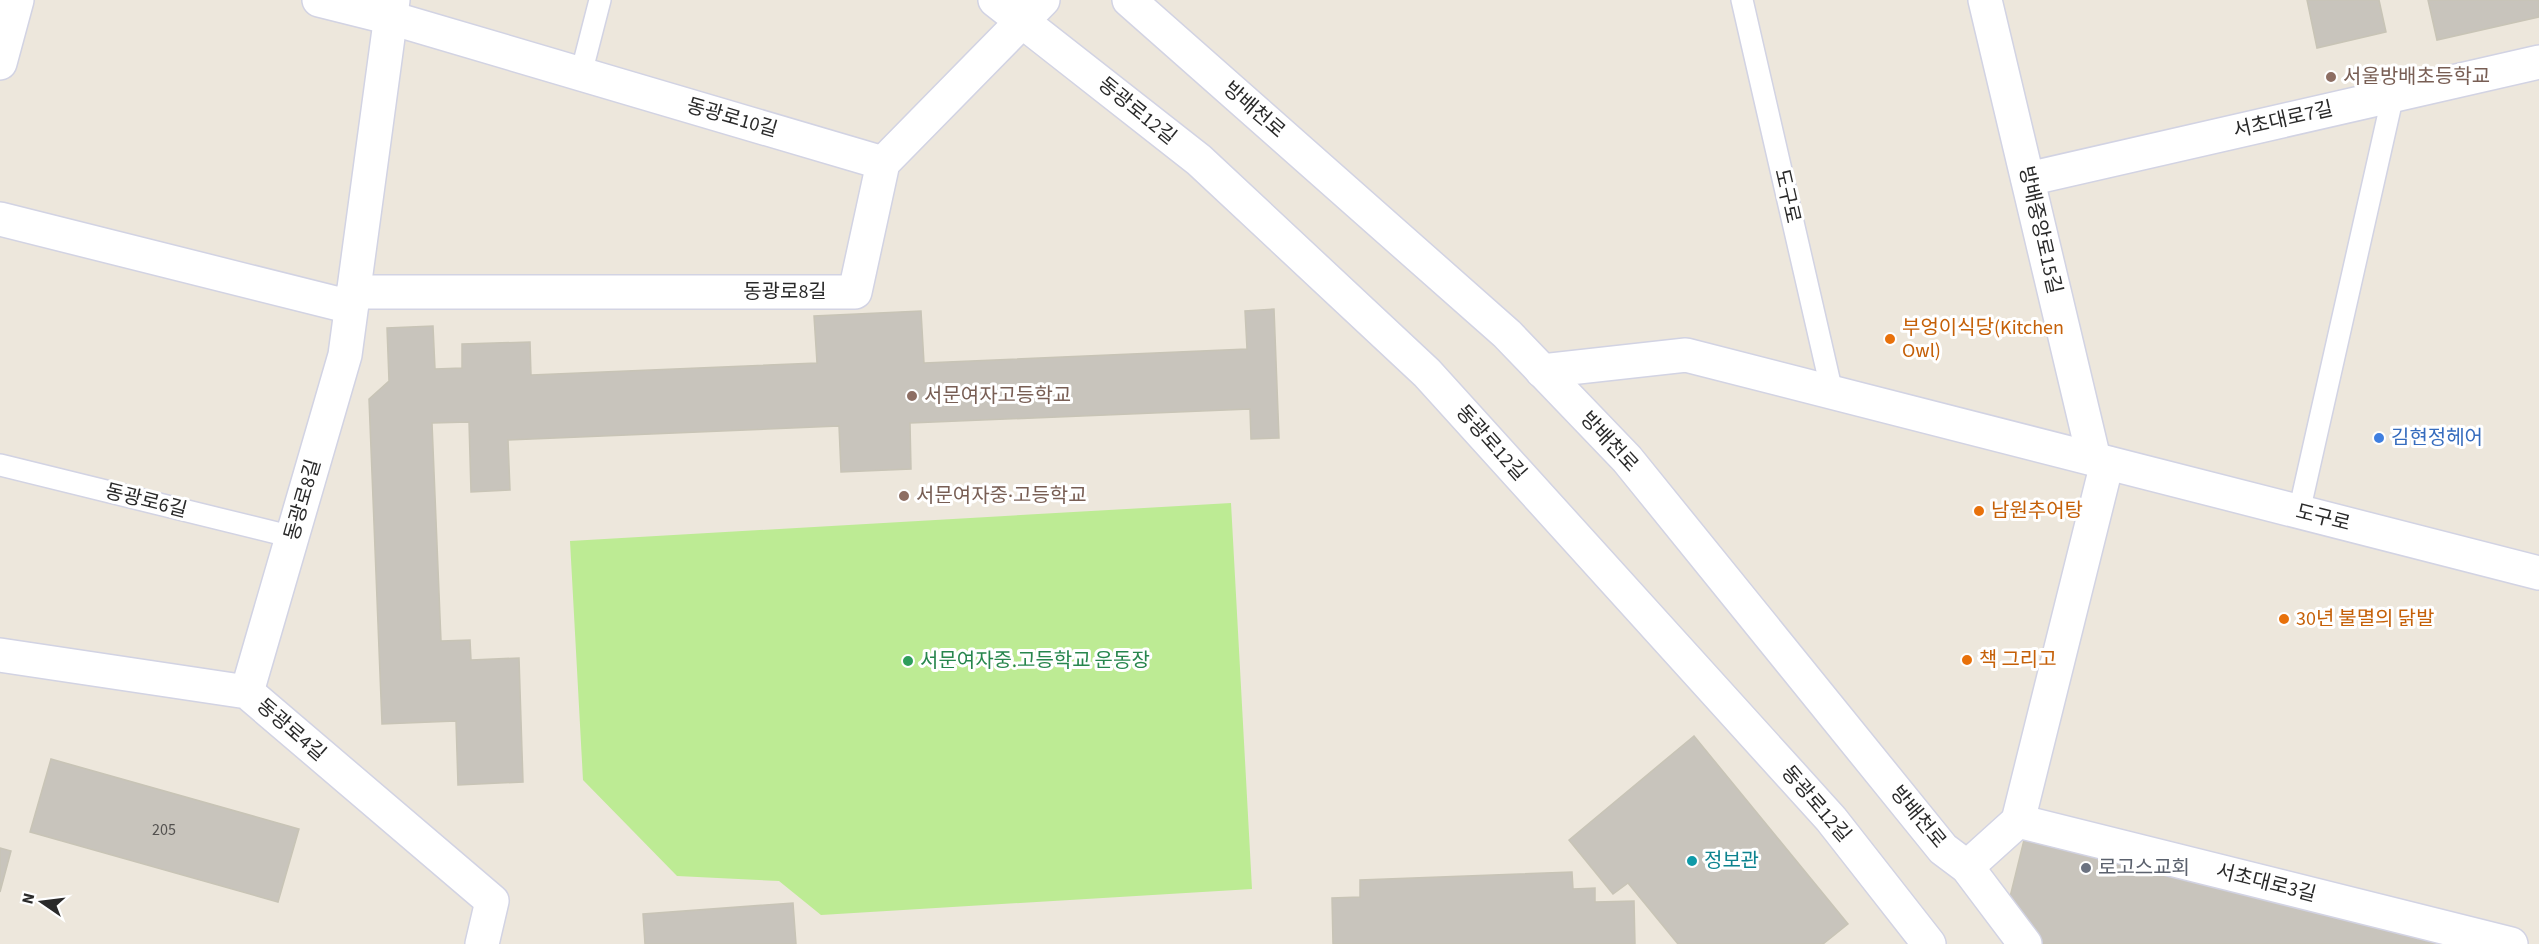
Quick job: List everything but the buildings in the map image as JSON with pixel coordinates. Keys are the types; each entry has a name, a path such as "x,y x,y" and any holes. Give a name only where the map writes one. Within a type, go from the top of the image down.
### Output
{"street":[{"path":"0,63 16,0"},
{"name":"동광로10길","path":"319,0 392,9 580,74 883,163"},
{"name":"동광로12길","path":"995,0 1033,10 1199,160 1427,373 1831,819 1929,944"},
{"name":"방배천로","path":"1129,0 1507,334 1627,459 1943,849 1967,867 2025,944"},
{"name":"방배중앙로15길","path":"1985,0 2100,461"},
{"name":"동광로8길","path":"247,692 345,355 392,9"},
{"path":"883,163 1033,10"},
{"name":"서초대로7길","path":"2028,179 2539,62"},
{"name":"동광로8길","path":"0,219 352,299 855,292 883,163"},
{"name":"도구로","path":"1542,370 1686,355 2539,573"},
{"path":"1967,867 2018,821 2100,461"},
{"name":"동광로4길","path":"0,655 247,692 492,901 482,944"},
{"name":"서초대로3길","path":"2018,821 2511,944"}],"lane":[{"path":"580,74 600,0"},
{"name":"도구로","path":"1742,0 1832,392"},
{"path":"2299,512 2393,95"},
{"name":"동광로6길","path":"0,465 293,537"}],"green space":[{"name":"서문여자중.고등학교 운동장","path":"1231,503 1252,889 821,915 779,881 677,876 583,780 570,541"}],"place":[{"name":"서울방배초등학교","path":"2331,77"},
{"name":"부엉이식당(Kitchen Owl)","path":"1890,339"},
{"name":"서문여자고등학교","path":"912,396"},
{"name":"김현정헤어","path":"2379,438"},
{"name":"서문여자중·고등학교","path":"904,496"},
{"name":"남원추어탕","path":"1979,511"},
{"name":"30년 불멸의 닭발","path":"2284,619"},
{"name":"책 그리고","path":"1967,660"},
{"name":"서문여자중.고등학교 운동장","path":"908,661"},
{"name":"정보관","path":"1692,861"},
{"name":"로고스교회","path":"2086,868"}]}
